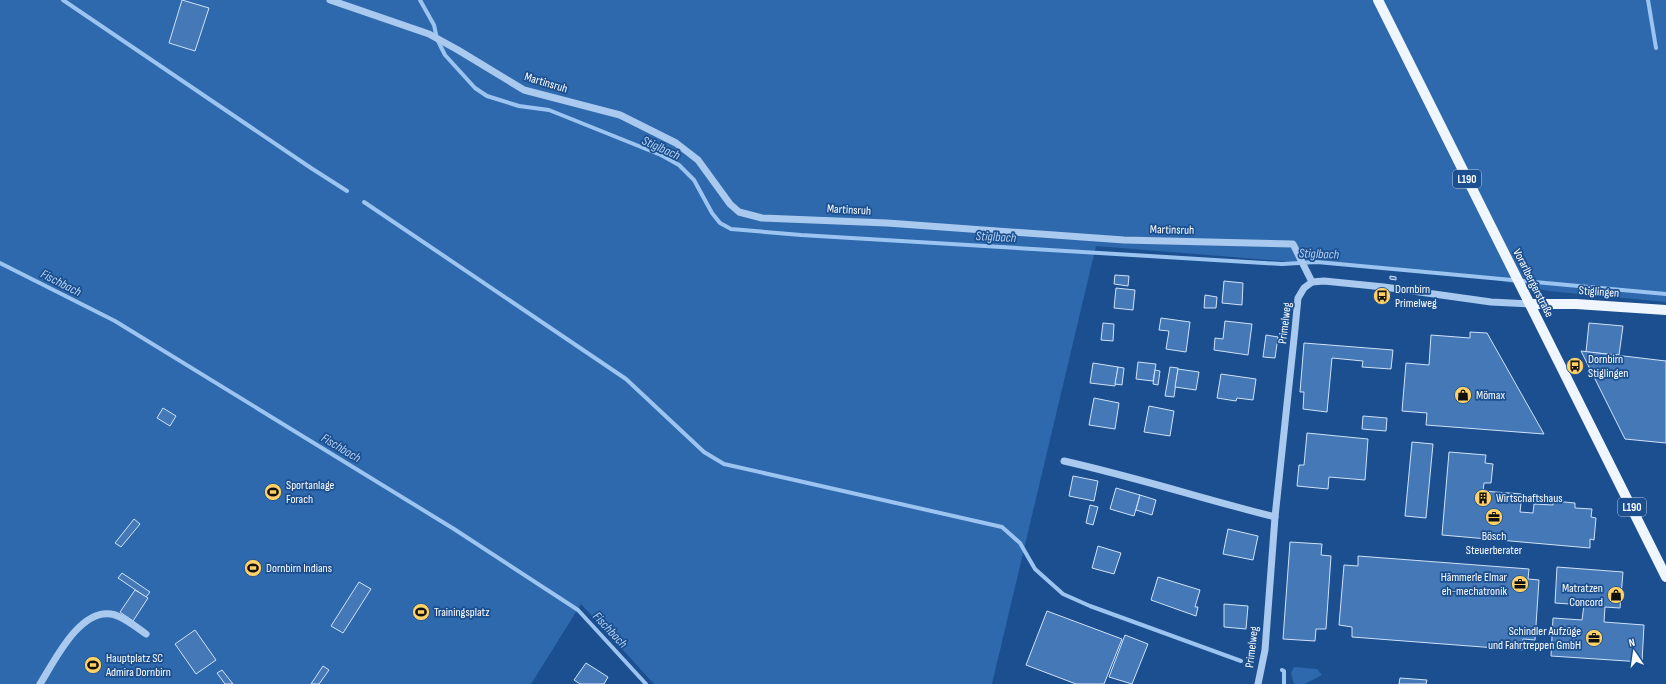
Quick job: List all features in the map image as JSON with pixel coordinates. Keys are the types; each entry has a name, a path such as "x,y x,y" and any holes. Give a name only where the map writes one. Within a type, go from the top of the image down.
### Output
{"main road":[{"name":"Vorarlbergerstraße","path":"1378,0 1666,577"},
{"name":"Stiglingen","path":"1527,300 1666,310"}],"street":[{"name":"Martinsruh","path":"330,0 429,34 524,90 620,115 676,143 698,160 730,204 739,212 762,218 887,223 1124,240 1293,244 1312,282"},
{"path":"1312,282 1324,281 1384,287 1491,302 1527,300"},
{"name":"Primelweg","path":"1258,684 1264,650 1275,517 1298,298 1304,288 1312,282"},
{"path":"1064,461 1115,473 1275,517"},
{"path":"40,684 80,625 94,616 111,614 125,620 146,634"}],"shaded area":[{"path":"0,0 1666,0 1666,302 1548,291 1482,277 1096,246 992,684 654,684 581,604 531,684 0,684"},
{"path":"1294,667 1317,669 1322,675 1305,684 1294,684 1291,673"}],"building":[{"path":"182,0 209,8 195,51 169,43"},
{"path":"1115,275 1129,276 1128,286 1114,284"},
{"path":"1390,276 1396,277 1396,280 1390,279"},
{"path":"1224,281 1243,283 1242,305 1222,303"},
{"path":"1116,288 1135,290 1133,310 1114,308"},
{"path":"1205,295 1217,297 1216,308 1204,308"},
{"path":"1161,318 1190,322 1186,352 1166,349 1169,331 1159,330"},
{"path":"1225,321 1252,324 1248,355 1214,350 1215,338 1223,339"},
{"path":"1103,323 1114,324 1113,341 1101,340"},
{"path":"1589,323 1623,326 1619,355 1586,352"},
{"name":"Mömax","path":"1470,332 1487,333 1544,434 1426,425 1427,413 1402,411 1406,363 1429,365 1431,335 1470,338"},
{"path":"1266,335 1278,337 1275,358 1263,357"},
{"path":"1304,343 1393,350 1391,369 1362,367 1363,361 1332,358 1327,412 1303,409 1304,392 1300,392"},
{"path":"1581,351 1666,361 1666,443 1625,439"},
{"path":"1138,362 1156,364 1153,381 1136,379"},
{"path":"1093,363 1118,367 1115,386 1090,383"},
{"path":"1118,367 1124,368 1122,385 1115,384"},
{"path":"1170,367 1178,368 1174,397 1165,396"},
{"path":"1178,369 1199,372 1196,390 1175,387"},
{"path":"1155,370 1160,371 1158,385 1153,384"},
{"path":"1221,374 1256,379 1253,400 1237,398 1236,401 1217,398"},
{"path":"1094,398 1119,403 1115,429 1089,425"},
{"path":"1149,406 1174,411 1170,436 1144,432"},
{"path":"163,408 176,416 170,426 157,418"},
{"path":"1363,416 1387,418 1386,431 1362,429"},
{"path":"1307,433 1368,439 1365,480 1329,477 1328,489 1297,486 1299,465 1304,465"},
{"path":"1412,442 1433,444 1426,518 1405,516"},
{"name":"Wirtschaftshaus","path":"1449,452 1486,455 1485,463 1493,464 1491,483 1484,483 1483,491 1522,494 1520,512 1533,513 1534,504 1553,505 1553,501 1575,503 1575,508 1592,509 1591,517 1596,518 1594,540 1590,539 1590,548 1442,535"},
{"path":"1073,476 1098,481 1094,501 1069,496"},
{"path":"1116,488 1140,495 1134,516 1110,509"},
{"path":"1140,495 1156,500 1152,515 1136,510"},
{"path":"1090,505 1098,507 1093,525 1086,523"},
{"path":"134,519 140,524 121,547 115,543"},
{"path":"1228,529 1258,536 1253,560 1223,554"},
{"path":"1290,542 1322,544 1321,555 1331,556 1326,629 1316,629 1315,641 1283,639"},
{"path":"1098,546 1121,553 1114,574 1092,568"},
{"path":"1358,556 1529,569 1528,579 1539,580 1535,640 1523,639 1522,650 1352,637 1352,627 1339,625 1344,565 1358,566"},
{"path":"1557,567 1623,572 1620,608 1605,607 1604,622 1644,625 1642,662 1551,656 1553,618 1582,620 1584,605 1555,603"},
{"path":"122,573 150,592 146,597 118,578"},
{"path":"1158,577 1200,590 1195,607 1198,607 1196,616 1151,600"},
{"path":"359,582 371,589 343,633 331,626"},
{"path":"135,590 148,598 133,621 120,612"},
{"path":"1224,604 1248,606 1246,629 1224,627"},
{"path":"1047,611 1122,639 1104,684 1076,684 1026,665"},
{"path":"195,630 216,660 196,674 175,644"},
{"path":"1125,635 1148,644 1132,684 1109,677"},
{"path":"586,663 608,677 604,684 580,684 574,680"},
{"path":"323,666 329,670 319,684 311,684"},
{"path":"222,670 233,684 225,684 217,673"},
{"path":"1400,678 1427,680 1426,684 1399,684"}],"waterway":[{"path":"63,0 347,191"},
{"name":"Stiglbach","path":"420,0 434,25 437,39 445,55 475,88 487,96 519,106 549,110 661,155 679,165 694,180 712,213 720,223 731,229 801,235 1282,264 1317,262 1666,294"},
{"path":"1648,0 1656,48"},
{"path":"364,202 626,379 704,452 724,464 1002,527 1020,543 1035,569 1063,594 1090,606 1241,661"},
{"name":"Fischbach","path":"0,263 115,321 454,529 578,610 646,684"},
{"path":"1282,670 1284,671 1284,684"}],"place":[{"name":"Dornbirn Primelweg","path":"1382,296"},
{"name":"Dornbirn Stiglingen","path":"1575,366"},
{"name":"Mömax","path":"1463,395"},
{"name":"Sportanlage Forach","path":"273,492"},
{"name":"Wirtschaftshaus","path":"1483,498"},
{"name":"Bösch Steuerberater","path":"1494,517"},
{"name":"Dornbirn Indians","path":"253,568"},
{"name":"Hämmerle Elmar eh-mechatronik","path":"1520,584"},
{"name":"Matratzen Concord","path":"1616,595"},
{"name":"Trainingsplatz","path":"421,612"},
{"name":"Schindler Aufzüge und Fahrtreppen GmbH","path":"1594,638"},
{"name":"Hauptplatz SC Admira Dornbirn","path":"93,665"}]}
